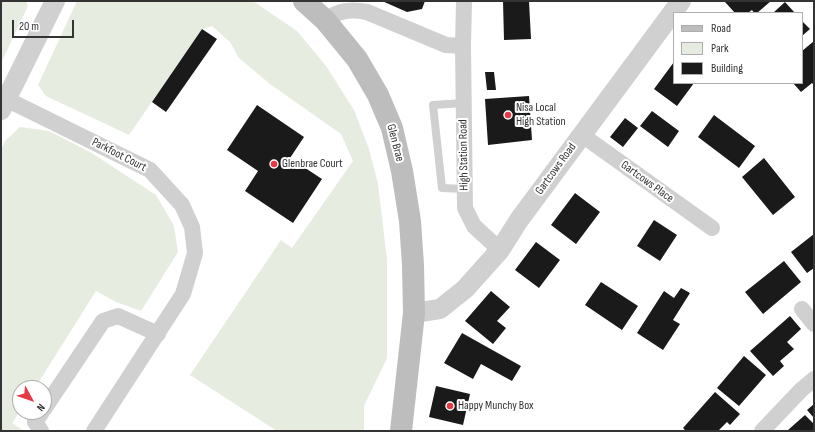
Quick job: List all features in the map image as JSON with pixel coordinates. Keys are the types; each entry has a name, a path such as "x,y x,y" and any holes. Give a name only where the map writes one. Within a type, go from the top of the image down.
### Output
{"main road":[{"name":"Glen Brae","path":"304,1 325,20 357,59 378,95 392,128 402,171 410,221 414,265 414,313"},
{"path":"401,431 414,313"}],"street":[{"path":"4,105 55,1"},
{"name":"High Station Road","path":"464,1 463,46 465,208 474,226 500,250"},
{"name":"Gartcows Road","path":"414,313 429,312 440,309 465,289 500,250 519,220 681,1"},
{"path":"325,20 334,14 354,10 367,12 446,45 463,46"},
{"name":"Parkfoot Court","path":"4,105 150,170 182,205 192,227 195,253 183,294 94,431"},
{"name":"Gartcows Place","path":"582,135 712,228"},
{"path":"802,309 814,324"},
{"path":"52,397 103,321 118,316 158,334"},
{"path":"762,431 814,378"},
{"path":"36,420 35,422 41,431"}],"lane":[{"path":"464,103 433,105 442,188 465,189"}],"green space":[{"path":"1,1 26,1 28,6 1,63"},
{"path":"77,1 253,1 297,31 326,66 354,110 369,149 378,184 387,260 387,358 364,406 364,431 277,431 190,375 281,240 292,248 353,161 341,134 270,84 239,58 230,42 212,26 202,29 129,135 46,96 38,85"},
{"path":"20,127 49,131 90,152 156,195 174,226 178,252 141,311 116,302 96,291 40,380 12,380 12,420 14,420 12,423 24,431 1,431 1,150 5,141"}],"building":[{"path":"382,1 425,1 422,9 407,12"},
{"path":"503,1 529,1 531,39 504,40"},
{"path":"771,1 758,12 753,12 752,10 749,12 734,12 725,2"},
{"path":"785,2 794,12 774,12"},
{"path":"803,22 810,29 803,35"},
{"path":"202,29 217,39 166,112 152,102"},
{"path":"814,41 814,85 812,83 801,92 794,84 803,84 803,50"},
{"path":"673,63 673,84 693,84 677,106 654,89"},
{"path":"485,72 494,72 496,90 487,90"},
{"name":"Nisa Local High Station","path":"529,96 532,140 488,145 485,99"},
{"name":"Glenbrae Court","path":"257,105 304,137 290,158 322,179 293,223 245,191 258,171 227,150"},
{"path":"652,111 679,131 668,147 640,126"},
{"path":"714,115 755,146 739,168 698,137"},
{"path":"625,118 638,128 623,147 610,137"},
{"path":"764,158 795,197 773,215 742,177"},
{"path":"575,193 600,212 576,244 551,225"},
{"path":"654,220 677,235 660,261 637,246"},
{"path":"814,234 814,268 807,273 791,252"},
{"path":"536,242 560,260 539,288 515,270"},
{"path":"784,261 801,282 763,314 745,292"},
{"path":"601,282 638,306 622,330 585,305"},
{"path":"681,288 690,293 673,320 680,324 663,350 637,333 664,291 674,298"},
{"path":"491,291 510,307 497,321 506,328 493,344 465,321"},
{"path":"790,316 801,329 787,342 794,349 780,361 784,366 773,376 750,351"},
{"path":"462,333 521,366 512,381 481,364 473,379 444,363"},
{"path":"744,356 766,375 739,406 717,388"},
{"name":"Happy Munchy Box","path":"436,386 470,394 463,425 429,417"},
{"path":"715,392 740,414 730,425 727,422 718,431 686,431 683,428"},
{"path":"814,404 814,418 807,410"},
{"path":"805,415 814,424 814,431 788,430"}],"place":[{"name":"Nisa Local High Station","path":"508,115"},
{"name":"Glenbrae Court","path":"274,164"},
{"name":"Happy Munchy Box","path":"450,406"}]}
